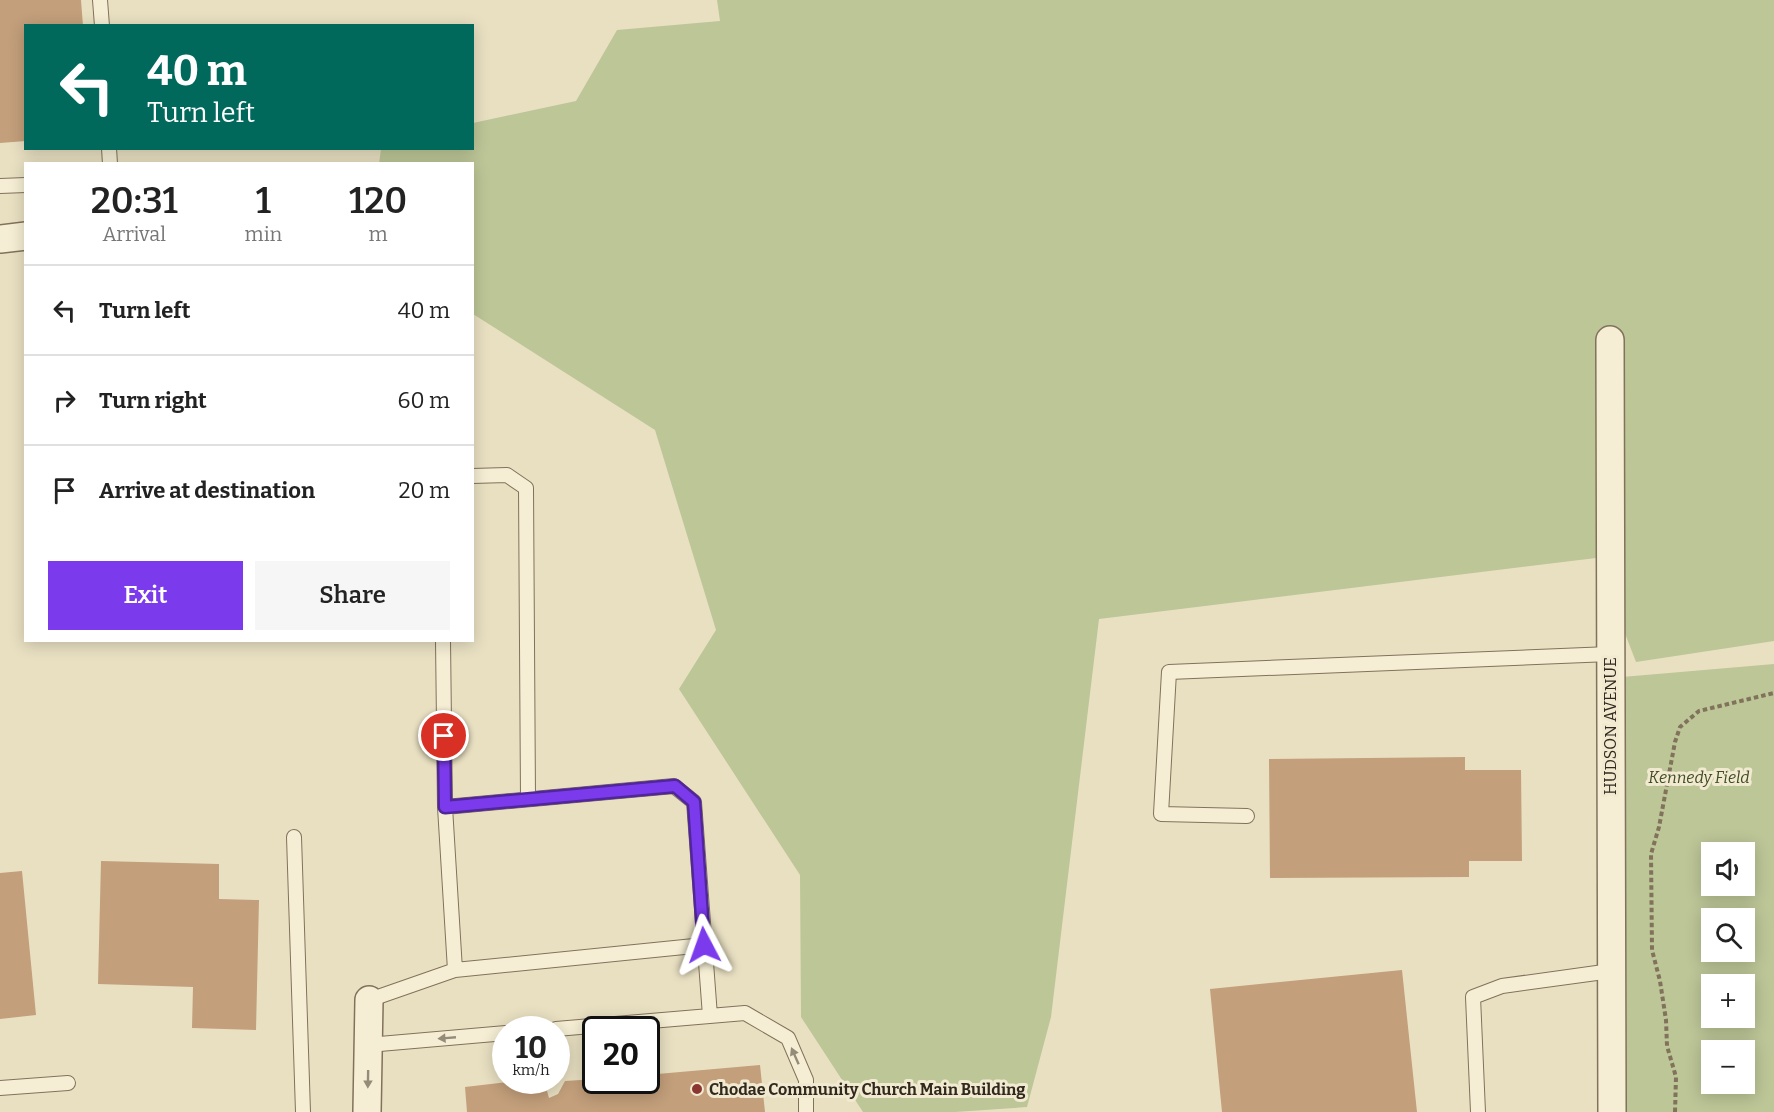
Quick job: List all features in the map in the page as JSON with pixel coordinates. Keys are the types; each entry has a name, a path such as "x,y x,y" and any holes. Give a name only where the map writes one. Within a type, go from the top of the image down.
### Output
{"street":[{"path":"0,239 24,237"},
{"name":"HUDSON AVENUE","path":"1610,340 1611,1112"},
{"path":"367,1112 369,1000"}],"lane":[{"path":"100,0 102,24"},
{"path":"0,186 24,185"},
{"path":"474,476 507,475 526,488 528,799"},
{"path":"443,642 445,807 455,970"},
{"path":"1247,816 1161,814 1169,672 1610,654"},
{"path":"445,807 675,786 694,802 710,1016"},
{"path":"294,837 303,1112"},
{"path":"369,1000 455,970 704,945"},
{"path":"1478,1112 1473,997 1502,986 1611,971"},
{"path":"570,1028 745,1013 788,1038 806,1080 806,1112"},
{"path":"368,1045 492,1034"},
{"path":"0,1088 68,1083"}],"path":[{"path":"1675,1112 1676,1077 1666,1046 1666,1020 1662,990 1652,950 1651,854 1659,827 1675,742 1680,727 1699,711 1774,693"}],"green space":[{"path":"717,0 1774,0 1774,641 1636,662 1596,558 1099,619 1051,1017 1027,1107 955,1112 863,1112 801,1017 800,875 679,689 716,630 655,430 474,315 474,162 379,162 381,150 474,150 474,123 576,101 617,30 720,21"},
{"name":"Kennedy Field","path":"1774,664 1774,1112 1622,1112 1622,677"}],"building":[{"path":"0,0 81,0 83,24 24,24 24,141 0,143"},
{"path":"1465,757 1465,770 1521,770 1522,861 1469,861 1469,877 1270,878 1269,759"},
{"path":"101,861 219,864 219,899 259,900 256,1030 192,1028 193,987 98,984"},
{"path":"22,871 36,1015 0,1019 0,873"},
{"path":"1402,970 1417,1112 1222,1112 1210,989"},
{"name":"Chodae Community Church Main Building","path":"760,1065 765,1112 467,1112 465,1087 492,1084 492,1094 548,1094 549,1098 558,1094 570,1094 570,1081 582,1080 582,1094 660,1094 660,1074"}],"place":[{"name":"Chodae Community Church Main Building","path":"697,1089"}],"route":[{"path":"444,736 445,807 675,786 694,802 704,945"}]}
